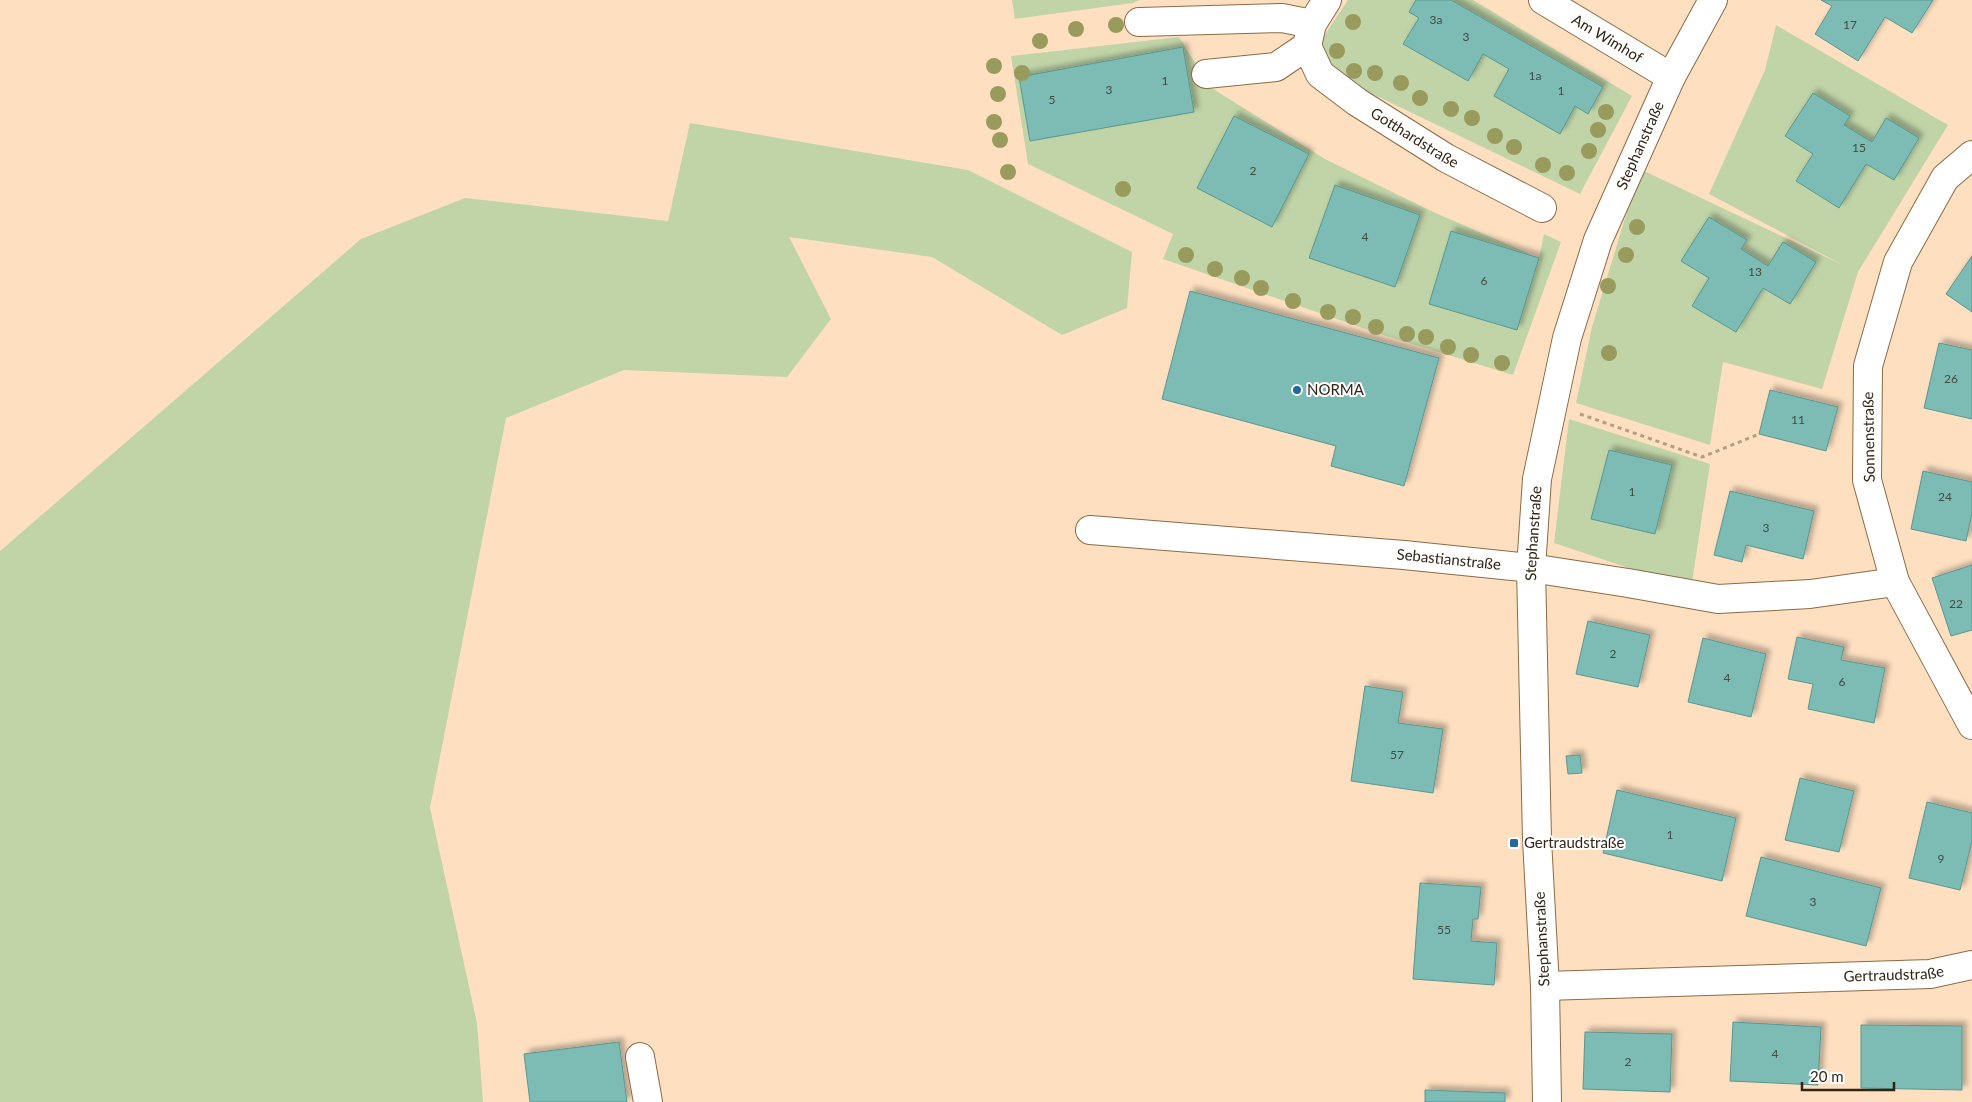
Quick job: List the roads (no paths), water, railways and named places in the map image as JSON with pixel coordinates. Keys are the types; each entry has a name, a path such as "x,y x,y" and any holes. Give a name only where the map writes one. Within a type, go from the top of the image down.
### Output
{"street":[{"path":"1206,74 1276,67 1310,35 1327,0"},
{"name":"Am Wimhof","path":"1543,0 1672,77"},
{"name":"Stephanstraße","path":"1548,1102 1545,986 1537,840 1531,568 1537,479 1567,338 1598,240 1672,77 1713,0"},
{"path":"1139,22 1282,18 1310,35"},
{"name":"Gotthardstraße","path":"1310,35 1320,74 1357,102 1446,158 1542,208"},
{"name":"Sonnenstraße","path":"1972,155 1945,178 1898,262 1868,366 1866,480 1896,582 1972,725"},
{"name":"Sebastianstraße","path":"1090,530 1394,554 1531,568 1718,599 1810,594 1896,582"},
{"name":"Gertraudstraße","path":"1545,986 1930,974 1972,965"},
{"path":"640,1057 648,1102"}],"place":[{"name":"NORMA","path":"1297,390"},
{"name":"Gertraudstraße","path":"1514,843"}]}
